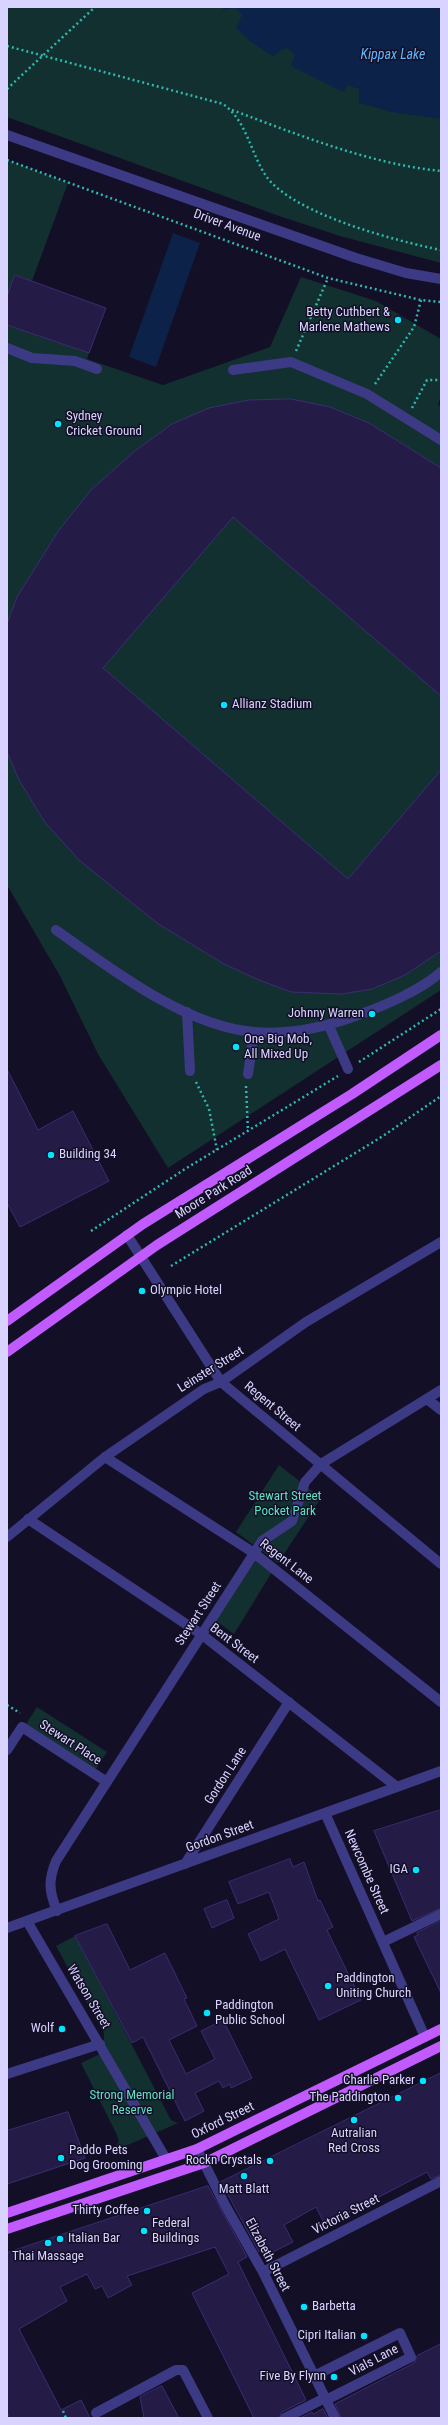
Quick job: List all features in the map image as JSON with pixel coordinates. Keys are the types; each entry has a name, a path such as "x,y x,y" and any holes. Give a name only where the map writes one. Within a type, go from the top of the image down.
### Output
{"main road":[{"name":"Moore Park Road","path":"7,1321 127,1235 352,1094 441,1035"},
{"name":"Moore Park Road","path":"7,1352 164,1240 441,1065"},
{"name":"Oxford Street","path":"7,2213 197,2149 441,2029"},
{"path":"7,2229 204,2163 441,2046"}],"street":[{"name":"Driver Avenue","path":"7,135 356,258 406,273 441,278"},
{"path":"7,348 32,358 75,361 97,369"},
{"path":"233,370 291,362 367,394 407,417 441,440"},
{"path":"56,930 146,991 212,1024 254,1032 329,1026 380,1008 441,972"},
{"path":"187,1012 190,1071"},
{"path":"329,1026 348,1070"},
{"path":"248,1074 254,1032"},
{"name":"Regent Street","path":"127,1235 221,1382 441,1564"},
{"name":"Leinster Street","path":"7,1537 28,1518 105,1457 204,1389 221,1382 306,1322 441,1242"},
{"name":"Stewart Street","path":"57,1911 51,1889 50,1878 56,1861 262,1541 292,1520 305,1482 321,1464 441,1390"},
{"path":"427,1399 441,1410"},
{"name":"Regent Lane","path":"105,1457 254,1553 441,1702"},
{"name":"Bent Street","path":"28,1518 201,1634 397,1787"},
{"name":"Gordon Lane","path":"185,1864 289,1702"},
{"name":"Stewart Place","path":"7,1750 22,1727 107,1782"},
{"name":"Gordon Street","path":"7,1928 441,1771"},
{"name":"Newcombe Street","path":"325,1814 425,2037"},
{"path":"383,1942 441,1914"},
{"name":"Watson Street","path":"7,2074 100,2044 27,1921"},
{"path":"100,2044 166,2159"},
{"name":"Elizabeth Street","path":"197,2149 263,2272 335,2418"},
{"name":"Victoria Street","path":"263,2272 441,2181"},
{"name":"Vials Lane","path":"314,2376 400,2333 410,2356 326,2399"},
{"path":"96,2412 176,2370 184,2370 208,2418"},
{"path":"285,2418 326,2399"}],"path":[{"path":"7,89 94,7"},
{"path":"7,46 42,57 208,98 230,109 301,136 376,158 441,172"},
{"path":"230,109 241,123 267,177 279,190 310,207 363,230 441,250"},
{"name":"Driver Avenue","path":"7,160 328,278 421,300 441,302"},
{"path":"291,362 328,278"},
{"path":"367,394 414,327 421,300"},
{"path":"407,417 427,380 441,380"},
{"path":"91,1231 217,1150 348,1070 441,1009"},
{"path":"190,1071 209,1110 217,1150"},
{"path":"245,1095 248,1132"},
{"path":"171,1266 383,1136 441,1096"},
{"path":"7,1705 26,1718"},
{"path":"62,2411 66,2418"}],"green space":[{"path":"7,7 441,7 441,263 340,236 279,216 7,117"},
{"path":"7,160 68,183 32,281 15,275 7,297"},
{"name":"Allianz Stadium","path":"301,277 376,301 441,339 441,395 438,405 441,406 441,990 168,1168 98,1054 60,976 7,885 7,325 89,353 87,359 163,385 270,347"},
{"name":"Stewart Street Pocket Park","path":"279,1465 321,1498 278,1563 236,1532"},
{"path":"256,1560 272,1572 234,1634 216,1621"},
{"path":"37,1707 107,1752 96,1769 26,1724"},
{"name":"Strong Memorial Reserve","path":"75,1936 171,2120 178,2123 114,2151 119,2141 116,2133 81,2063 100,2054 104,2045 104,2033 56,1946"}],"water":[{"name":"Kippax Lake","path":"223,7 441,7 441,119 392,112 359,103 359,89 348,85 343,92 291,66 295,54 286,48 273,56 251,42 236,28 242,15 235,8 223,10"},
{"path":"173,233 200,243 156,367 129,357"}],"building":[{"path":"15,275 106,308 89,353 7,325 7,297"},
{"path":"291,399 330,407 369,423 441,468 441,696 233,517 103,668 348,879 441,770 441,951 405,975 372,989 342,994 291,992 259,980 224,964 157,923 79,860 44,821 19,780 7,752 7,624 17,597 59,530 91,490 136,450 172,424 209,408 249,400"},
{"name":"Building 34","path":"7,1069 38,1130 73,1111 109,1181 20,1227 7,1203"},
{"name":"IGA","path":"441,1810 441,1908 412,1921 374,1831"},
{"path":"290,1859 293,1867 304,1862 318,1901 320,1900 333,1927 327,1930 361,2000 319,2020 285,1949 261,1961 248,1934 279,1919 269,1892 238,1904 229,1882"},
{"path":"227,1900 234,1918 212,1928 204,1909"},
{"path":"441,1921 441,1993 414,1937 418,1935 417,1933"},
{"path":"107,1924 130,1970 165,1953 187,1998 184,1999 197,2026 169,2040 186,2074 215,2059 201,2031 223,2020 252,2078 231,2088 230,2084 223,2088 219,2081 195,2093 204,2111 185,2121 143,2037 132,2043 75,1936"},
{"path":"441,2073 441,2175 431,2179 427,2172 325,2225 316,2207 284,2225 293,2242 267,2255 264,2250 259,2252 221,2182"},
{"path":"68,2112 85,2158 7,2184 7,2131"},
{"path":"208,2186 247,2257 238,2262 306,2400 282,2412 279,2418 254,2418 192,2293 229,2274 215,2247 127,2276 132,2285 108,2298 102,2286 95,2289 87,2274 60,2287 67,2301 19,2329 61,2410 81,2400 90,2418 10,2418 7,2412 7,2253"},
{"path":"441,2344 441,2418 341,2418 335,2404 414,2363 417,2356"},
{"path":"162,2386 179,2418 144,2418 140,2397"},
{"path":"323,2409 328,2418 300,2418 312,2412 313,2414"}],"place":[{"name":"Betty Cuthbert & Marlene Mathews","path":"398,320"},
{"name":"Sydney Cricket Ground","path":"58,424"},
{"name":"Allianz Stadium","path":"224,705"},
{"name":"Johnny Warren","path":"372,1014"},
{"name":"One Big Mob, All Mixed Up","path":"236,1047"},
{"name":"Building 34","path":"51,1155"},
{"name":"Olympic Hotel","path":"142,1291"},
{"name":"IGA","path":"416,1870"},
{"name":"Paddington Uniting Church","path":"328,1986"},
{"name":"Paddington Public School","path":"207,2013"},
{"name":"Wolf","path":"62,2029"},
{"name":"Charlie Parker","path":"423,2081"},
{"name":"The Paddington","path":"398,2098"},
{"name":"Autralian Red Cross","path":"354,2120"},
{"name":"Paddo Pets Dog Grooming","path":"61,2158"},
{"name":"Rockn Crystals","path":"270,2161"},
{"name":"Matt Blatt","path":"244,2176"},
{"name":"Thirty Coffee","path":"147,2211"},
{"name":"Federal Buildings","path":"144,2231"},
{"name":"Italian Bar","path":"60,2239"},
{"name":"Thai Massage","path":"48,2243"},
{"name":"Barbetta","path":"304,2307"},
{"name":"Cipri Italian","path":"364,2336"},
{"name":"Five By Flynn","path":"334,2377"}]}
